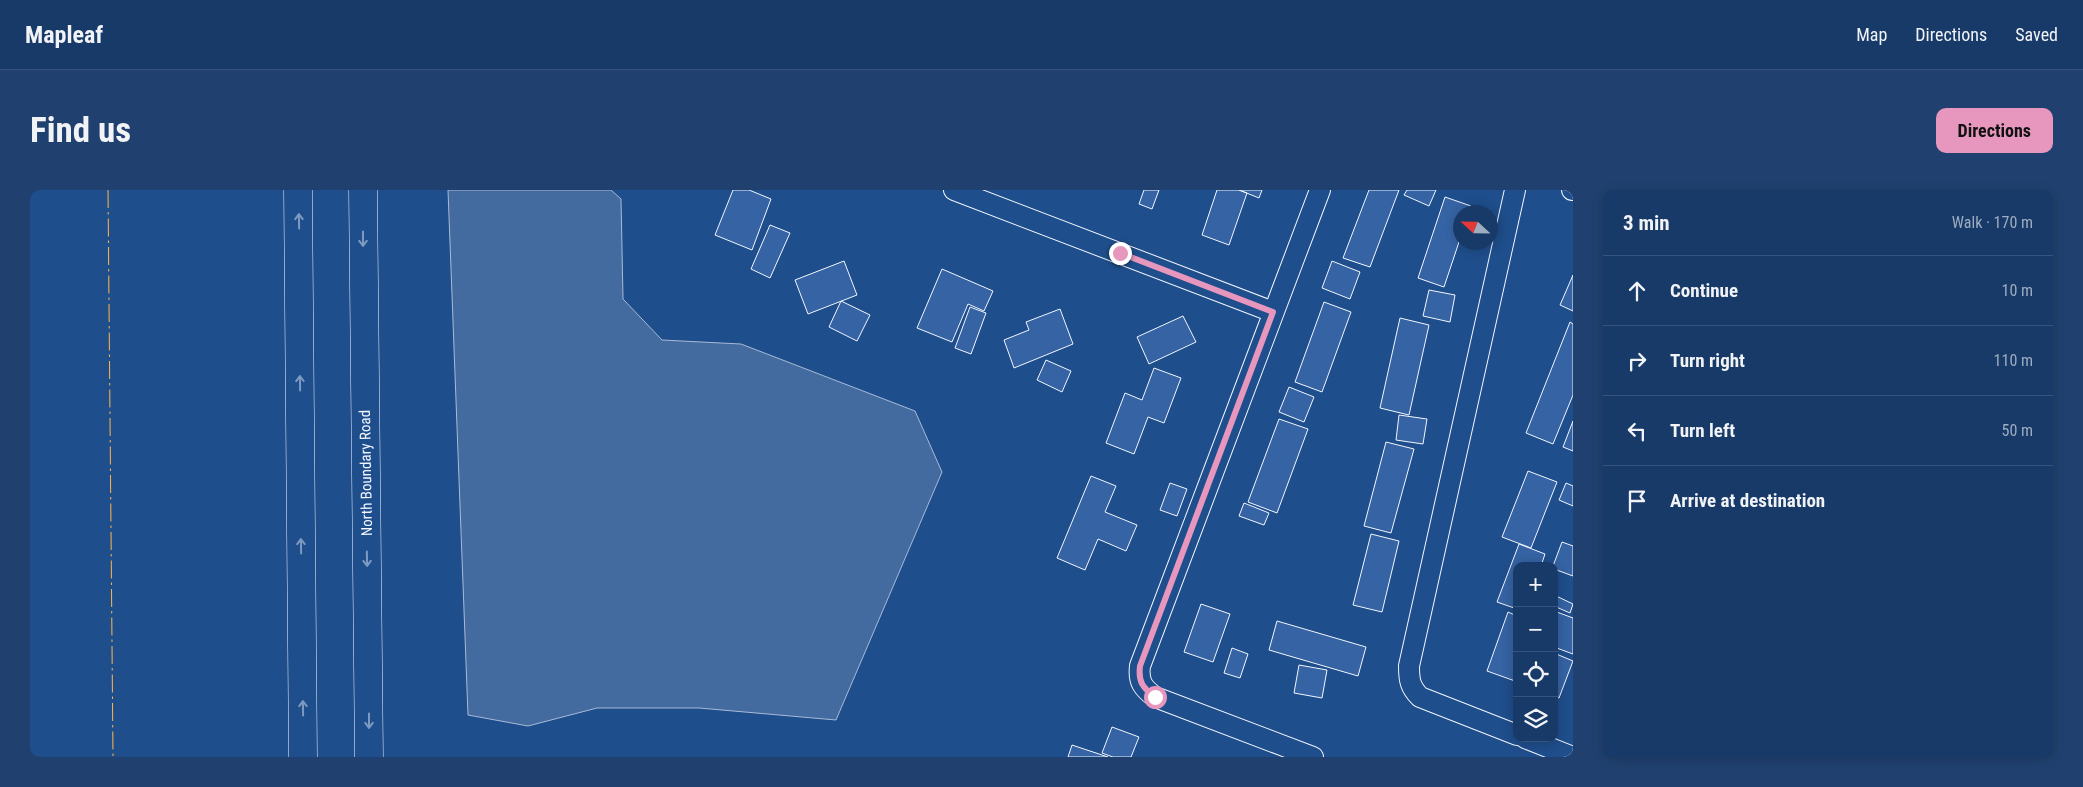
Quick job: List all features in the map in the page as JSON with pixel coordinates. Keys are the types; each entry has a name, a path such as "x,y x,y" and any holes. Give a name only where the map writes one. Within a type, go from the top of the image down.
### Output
{"main road":[{"path":"298,190 303,757"},
{"name":"North Boundary Road","path":"363,190 369,757"}],"street":[{"path":"954,190 1273,312"},
{"path":"1301,755 1155,697 1142,685 1139,677 1140,666 1320,190"},
{"path":"1513,733 1420,697 1409,681 1409,666 1515,190"},
{"path":"1535,742 1573,757"}],"water":[{"path":"448,190 611,190 621,199 623,299 662,340 741,344 915,411 942,472 836,720 699,708 597,708 528,726 468,715"}],"building":[{"path":"733,190 749,190 771,199 752,250 715,235"},
{"path":"1144,190 1159,190 1152,209 1139,204"},
{"path":"1217,190 1239,190 1247,193 1229,245 1202,235"},
{"path":"1239,190 1262,190 1259,198"},
{"path":"1369,190 1399,190 1370,267 1343,258"},
{"path":"1407,190 1436,190 1429,206 1404,195"},
{"path":"1445,197 1468,205 1453,205 1453,250 1456,250 1444,287 1418,278"},
{"path":"770,225 790,233 770,278 751,269"},
{"path":"844,261 857,295 808,314 795,280"},
{"path":"1332,261 1360,272 1350,299 1322,288"},
{"path":"942,269 993,291 984,311 968,304 952,342 917,328"},
{"path":"1573,275 1573,311 1560,305"},
{"path":"1429,290 1455,295 1450,322 1423,316"},
{"path":"841,301 870,315 857,341 829,327"},
{"path":"1324,302 1351,312 1322,392 1295,382"},
{"path":"970,307 986,313 971,354 955,348"},
{"path":"1060,309 1073,344 1014,368 1004,340 1029,330 1026,322"},
{"path":"1183,316 1196,342 1149,364 1137,337"},
{"path":"1400,318 1429,325 1409,415 1380,408"},
{"path":"1570,322 1573,324 1573,395 1553,444 1526,433"},
{"path":"1046,360 1071,371 1062,392 1037,380"},
{"path":"1154,368 1181,378 1164,423 1148,417 1134,454 1106,443 1125,393 1142,400"},
{"path":"1289,387 1314,397 1304,422 1279,412"},
{"path":"1399,415 1427,419 1423,444 1396,440"},
{"path":"1279,419 1308,429 1277,513 1248,502"},
{"path":"1573,421 1573,451 1563,447"},
{"path":"1386,442 1414,449 1391,533 1364,526"},
{"path":"1528,471 1557,482 1531,548 1502,537"},
{"path":"1091,476 1116,486 1105,512 1137,525 1126,551 1098,539 1085,570 1057,558"},
{"path":"1170,483 1187,489 1177,516 1160,510"},
{"path":"1566,483 1573,486 1573,506 1559,500"},
{"path":"1244,503 1269,513 1264,525 1239,516"},
{"path":"1371,534 1399,541 1382,612 1353,605"},
{"path":"1562,542 1573,546 1573,576 1558,570 1558,562 1554,562"},
{"path":"1519,544 1545,554 1542,562 1513,562 1513,608 1497,602"},
{"path":"1558,597 1573,604 1570,613 1558,608"},
{"path":"1201,604 1230,614 1213,662 1184,652"},
{"path":"1508,612 1513,614 1513,680 1487,671"},
{"path":"1558,612 1573,618 1573,654 1558,648"},
{"path":"1277,621 1366,647 1358,676 1269,650"},
{"path":"1232,648 1248,654 1240,678 1224,673"},
{"path":"1558,655 1573,661 1558,698"},
{"path":"1299,665 1327,670 1322,698 1294,693"},
{"path":"1112,727 1139,737 1131,757 1113,757 1102,753"},
{"path":"1072,745 1108,757 1068,757"}],"power":[{"path":"108,190 113,757"}],"route":[{"path":"1120,253 1273,312 1140,666 1139,677 1142,685 1155,697"}]}
